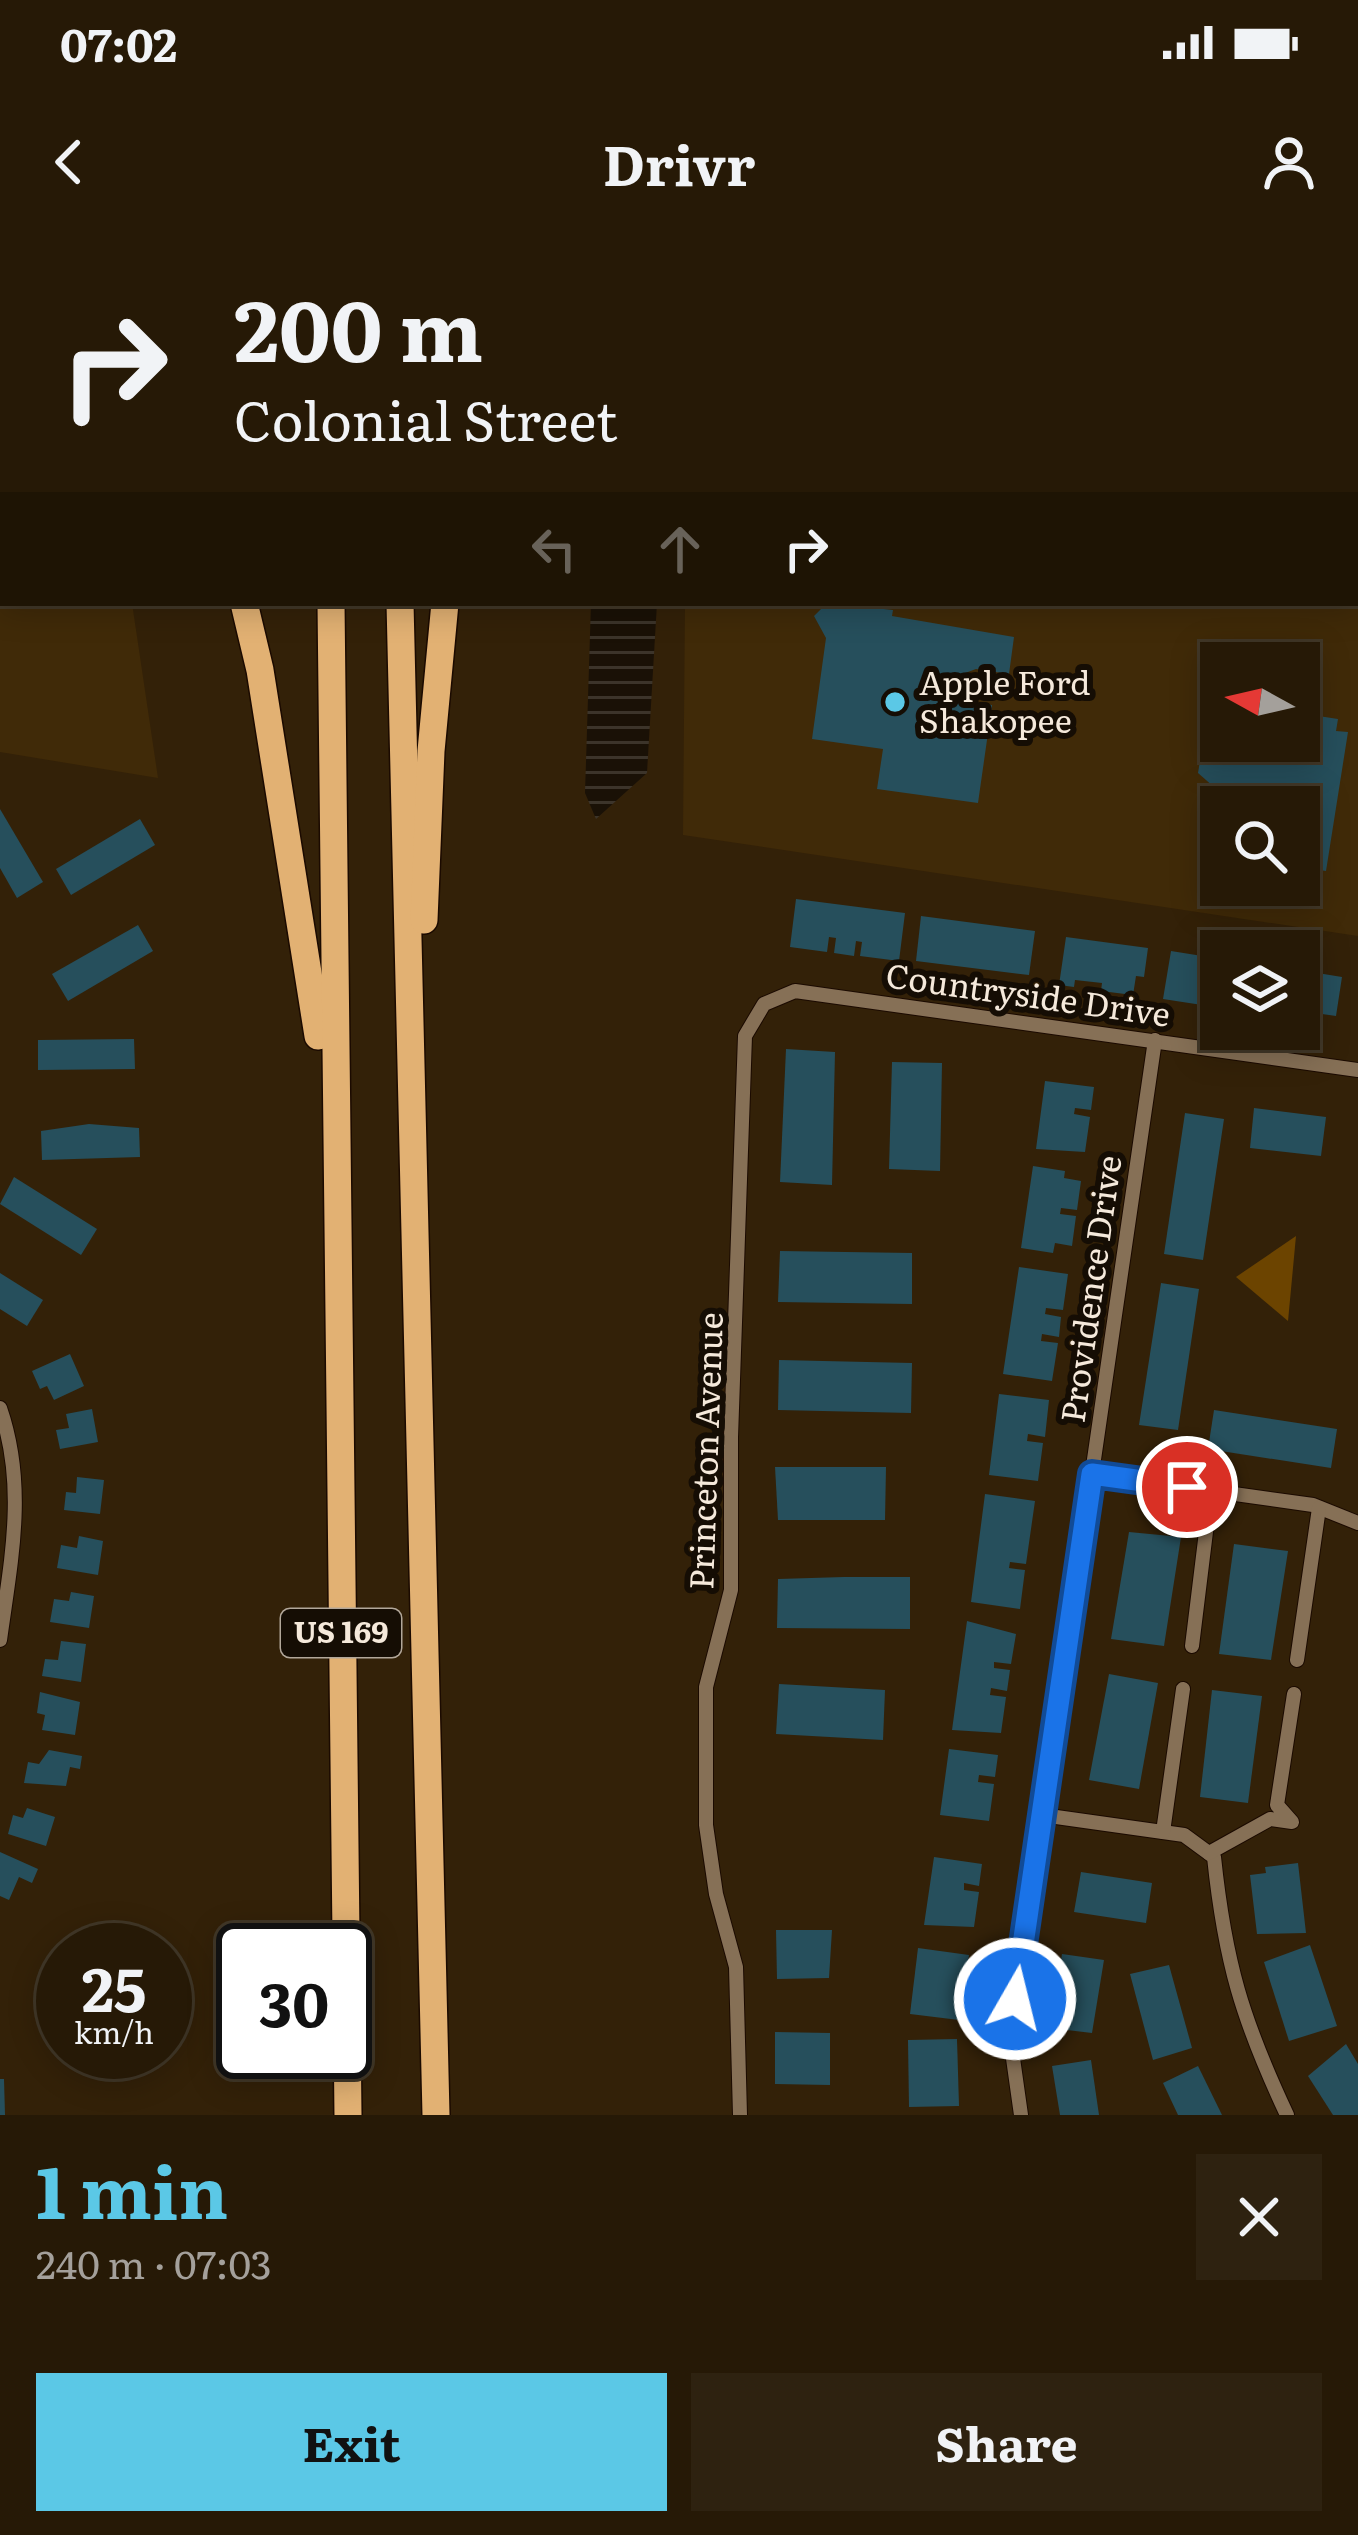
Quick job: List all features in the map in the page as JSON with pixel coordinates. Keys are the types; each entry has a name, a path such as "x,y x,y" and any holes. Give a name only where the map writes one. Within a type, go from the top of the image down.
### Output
{"highway":[{"path":"245,606 301,914 334,1151"},
{"name":"US 169","path":"331,606 348,2115"},
{"name":"US 169","path":"400,606 436,2115"},
{"path":"414,1200 430,751 445,606"}],"street":[{"name":"Countryside Drive","path":"764,1004 795,991 1358,1070"},
{"name":"Princeton Avenue","path":"740,2115 736,1967 716,1894 706,1826 706,1687 731,1590 742,1084 746,1036 764,1004"},
{"name":"Providence Drive","path":"1021,2115 1010,2037 1155,1040"},
{"path":"0,1408 10,1438 17,1494 0,1640"},
{"path":"1092,1474 1319,1508 1358,1523"},
{"path":"1192,1646 1211,1491"},
{"path":"1298,1660 1319,1508"},
{"path":"1163,1832 1183,1689"},
{"path":"1209,1853 1270,1820 1292,1822 1277,1805 1294,1694"},
{"path":"1042,1815 1184,1835 1214,1857 1225,1955 1252,2041 1287,2115"}],"shaded area":[{"path":"0,606 132,606 158,778 0,752"},
{"path":"591,606 657,606 647,773 596,819 585,793"},
{"path":"685,606 1358,606 1358,936 683,835"},
{"path":"1296,1236 1288,1321 1236,1277"}],"building":[{"name":"Apple Ford Shakopee","path":"824,606 855,606 1014,637 1009,674 976,669 957,676 953,699 992,705 978,803 877,789 883,749 812,739 826,638 814,616"},
{"path":"1320,716 1338,719 1336,731 1348,732 1326,871 1320,870 1320,786 1213,786 1198,773 1200,761 1320,762"},
{"path":"0,809 43,882 17,898 0,868"},
{"path":"140,819 155,845 71,895 56,869"},
{"path":"796,899 905,913 899,961 860,956 862,942 856,941 854,956 834,953 836,938 829,937 827,952 790,947"},
{"path":"921,916 1035,931 1029,975 916,961"},
{"path":"138,925 153,951 68,1001 52,974"},
{"path":"1066,937 1148,948 1144,977 1136,976 1133,995 1101,991 1102,983 1075,980 1074,987 1059,985"},
{"path":"1171,951 1200,956 1200,1005 1163,999"},
{"path":"1320,973 1342,977 1336,1016 1320,1014"},
{"path":"134,1039 135,1069 38,1070 38,1040"},
{"path":"786,1049 835,1052 832,1185 780,1182"},
{"path":"892,1062 942,1063 940,1171 889,1169"},
{"path":"1045,1081 1094,1087 1091,1110 1075,1108 1074,1114 1090,1117 1085,1152 1036,1149"},
{"path":"1254,1108 1326,1117 1321,1156 1250,1148"},
{"path":"1185,1113 1224,1119 1203,1260 1164,1254"},
{"path":"89,1124 139,1128 140,1157 42,1160 41,1131"},
{"path":"1033,1166 1065,1171 1064,1178 1081,1181 1077,1210 1061,1208 1060,1214 1076,1216 1072,1246 1055,1243 1053,1253 1021,1248"},
{"path":"14,1177 97,1229 81,1255 0,1204"},
{"path":"780,1251 912,1253 912,1304 778,1302"},
{"path":"1019,1267 1068,1274 1063,1310 1046,1308 1045,1314 1061,1317 1059,1337 1042,1334 1041,1341 1058,1343 1052,1381 1003,1374"},
{"path":"0,1273 43,1300 27,1326 0,1309"},
{"path":"1161,1283 1199,1289 1178,1430 1139,1425"},
{"path":"70,1354 84,1386 54,1400 47,1386 40,1389 32,1371"},
{"path":"779,1360 912,1363 911,1413 778,1410"},
{"path":"999,1394 1049,1400 1045,1437 1028,1434 1027,1441 1043,1443 1038,1481 989,1475"},
{"path":"92,1409 98,1442 60,1449 56,1430 69,1428 66,1414"},
{"path":"1214,1410 1337,1429 1331,1468 1208,1449"},
{"path":"775,1467 886,1467 885,1520 778,1520"},
{"path":"77,1477 104,1480 100,1514 64,1510 66,1492 76,1493"},
{"path":"985,1494 1035,1501 1026,1564 1010,1562 1009,1568 1025,1570 1020,1609 971,1602"},
{"path":"1129,1532 1181,1537 1164,1646 1111,1639"},
{"path":"79,1536 103,1541 98,1575 57,1568 61,1545 77,1548"},
{"path":"1234,1544 1288,1551 1271,1660 1219,1654"},
{"path":"910,1577 910,1629 777,1628 778,1579"},
{"path":"71,1592 94,1596 89,1628 50,1622 54,1599 69,1601"},
{"path":"967,1621 1016,1634 1011,1664 994,1662 994,1668 1010,1670 1007,1691 991,1688 990,1695 1006,1697 1001,1733 952,1730"},
{"path":"61,1641 86,1644 81,1682 42,1676 45,1659 58,1660"},
{"path":"1109,1674 1158,1683 1139,1789 1089,1780"},
{"path":"779,1684 885,1690 883,1740 776,1734"},
{"path":"1212,1690 1262,1696 1248,1803 1200,1797"},
{"path":"40,1692 80,1702 75,1735 42,1730 45,1715 37,1713"},
{"path":"949,1749 998,1755 995,1777 979,1775 978,1782 994,1784 989,1821 940,1815"},
{"path":"49,1750 82,1756 80,1769 70,1767 66,1786 24,1783 28,1762 39,1764"},
{"path":"27,1808 55,1817 46,1846 8,1834 13,1815 23,1818"},
{"path":"0,1852 38,1869 32,1883 19,1877 9,1900 0,1896"},
{"path":"934,1857 982,1864 979,1886 964,1883 964,1890 979,1892 974,1927 924,1925"},
{"path":"1298,1863 1306,1933 1257,1934 1250,1875 1266,1873 1265,1867"},
{"path":"1081,1872 1152,1883 1146,1923 1074,1912"},
{"path":"776,1930 832,1930 829,1978 777,1979"},
{"path":"1310,1945 1337,2026 1289,2041 1264,1962"},
{"path":"918,1948 969,1955 959,2020 910,2014"},
{"path":"1062,1954 1104,1960 1092,2033 1050,2028"},
{"path":"1169,1965 1192,2048 1153,2060 1130,1974"},
{"path":"775,2032 830,2033 830,2085 775,2084"},
{"path":"957,2039 959,2106 909,2107 908,2040"},
{"path":"1346,2044 1358,2064 1358,2115 1333,2115 1308,2076"},
{"path":"1091,2060 1099,2115 1060,2115 1052,2066"},
{"path":"1198,2066 1222,2115 1178,2115 1163,2083"},
{"path":"0,2079 4,2079 5,2115 0,2115"}],"place":[{"name":"Apple Ford Shakopee","path":"895,702"}],"route":[{"path":"1015,1999 1092,1474 1187,1487"}]}
